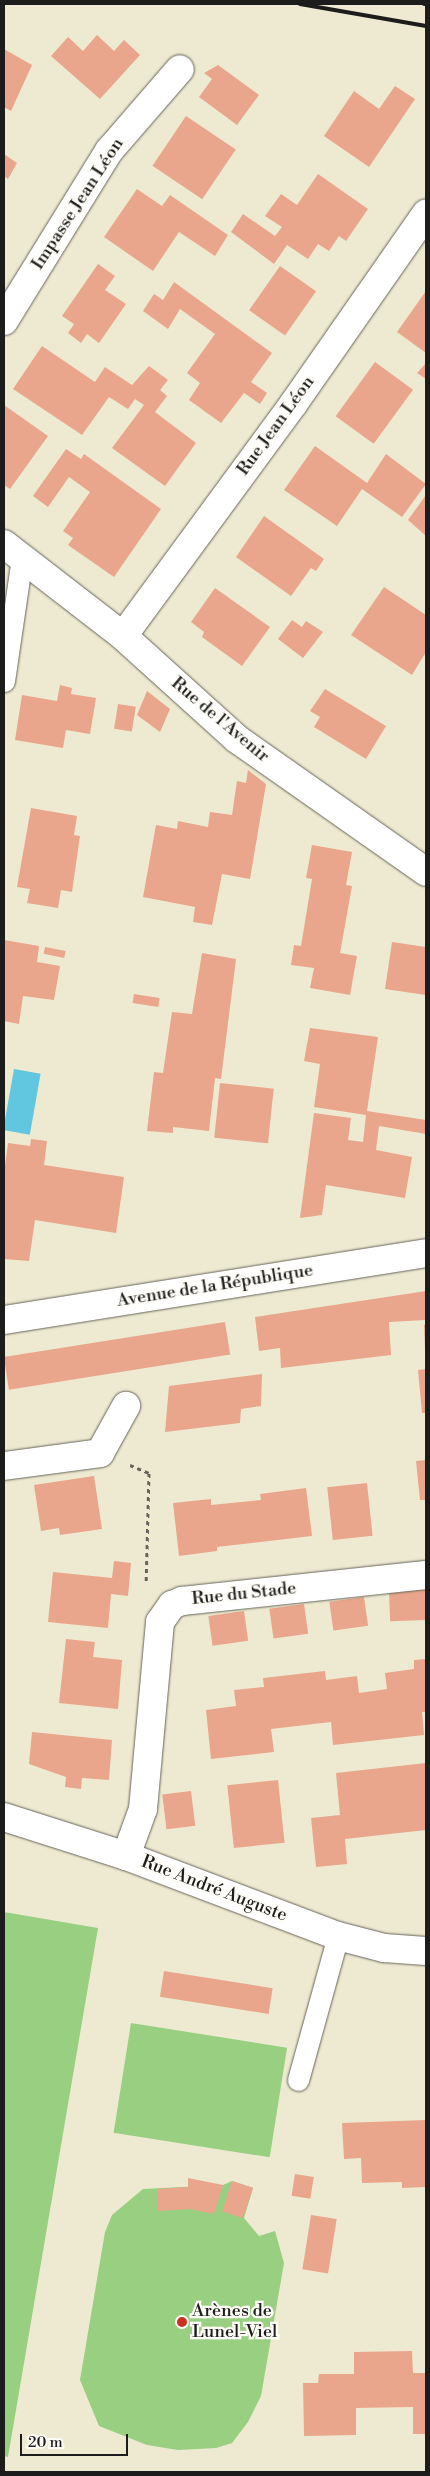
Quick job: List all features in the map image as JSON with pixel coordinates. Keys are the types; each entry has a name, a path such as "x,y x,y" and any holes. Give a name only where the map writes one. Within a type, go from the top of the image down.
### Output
{"street":[{"name":"Impasse Jean Léon","path":"4,320 109,150 180,69"},
{"name":"Rue Jean Léon","path":"123,636 294,403 426,214"},
{"name":"Rue de l'Avenir","path":"13,551 123,636 237,739 426,872"},
{"name":"Avenue de la République","path":"4,1320 426,1253"},
{"path":"4,1466 100,1453 126,1406"},
{"name":"Rue du Stade","path":"160,1622 172,1605 182,1601 426,1574"},
{"path":"126,1856 142,1809 160,1622"},
{"name":"Rue André Auguste","path":"4,1817 126,1856 338,1936 384,1948 426,1950"}],"lane":[{"name":"Rue de l'Avenir","path":"4,682 13,551"},
{"path":"298,2080 338,1936"}],"path":[{"path":"100,1453 150,1473 146,1599 160,1622"}],"green space":[{"path":"4,1912 98,1928 8,2457 4,2456"},
{"path":"131,2023 287,2048 270,2157 114,2133"},
{"name":"Arènes de Lunel-Viel","path":"232,2181 253,2188 244,2218 259,2236 275,2231 284,2263 261,2396 248,2422 232,2443 216,2448 178,2450 147,2445 99,2426 80,2380 105,2232 112,2215 143,2189 223,2185"}],"water":[{"path":"14,1069 41,1074 30,1135 4,1130"}],"building":[{"path":"97,35 114,51 124,40 140,55 100,99 51,56 68,37 83,51"},
{"path":"4,49 32,65 11,111 4,107"},
{"path":"218,65 259,95 237,125 199,97 212,79 204,73"},
{"path":"395,86 415,99 369,167 324,136 354,91 379,109"},
{"path":"186,116 236,150 202,199 152,166"},
{"path":"4,154 17,163 8,179 4,176"},
{"path":"318,174 368,209 346,241 339,236 329,251 318,244 308,259 287,245 274,264 231,232 243,214 275,236 282,227 265,216 281,194 297,205"},
{"path":"137,189 162,206 170,195 228,235 215,256 179,232 153,271 104,237"},
{"path":"98,264 115,276 105,290 126,304 99,343 87,334 81,343 68,333 74,324 62,316"},
{"path":"280,266 316,291 285,335 249,310"},
{"path":"174,282 272,353 251,382 267,393 260,404 244,393 221,423 189,400 200,383 187,373 215,334 180,309 168,329 143,311 154,294 163,300"},
{"path":"426,291 426,353 397,332"},
{"path":"42,346 95,382 105,367 132,385 149,366 168,380 160,390 167,396 155,412 196,443 165,486 112,448 144,405 135,399 128,409 109,397 82,435 13,389"},
{"path":"375,362 413,390 374,444 336,416"},
{"path":"426,363 426,379 417,373"},
{"path":"4,405 48,436 10,489 4,485"},
{"path":"315,446 367,483 386,454 426,484 402,517 362,489 337,526 284,490"},
{"path":"66,449 81,459 84,454 161,509 114,577 68,545 73,538 63,531 90,492 69,477 48,507 33,496"},
{"path":"426,495 426,536 408,520"},
{"path":"264,516 324,559 316,571 311,568 291,596 236,557"},
{"path":"384,587 426,615 426,652 412,675 351,635"},
{"path":"215,588 270,627 242,666 202,637 204,632 191,622"},
{"path":"292,620 302,627 306,621 323,632 303,658 278,639"},
{"path":"60,685 72,688 71,694 96,698 90,734 66,730 63,748 15,740 22,695 57,701"},
{"path":"325,689 386,726 366,759 314,727 320,717 310,711"},
{"path":"147,691 170,709 160,732 137,715"},
{"path":"118,704 136,707 132,732 114,729"},
{"path":"248,770 266,784 250,879 222,874 212,925 193,922 195,907 143,897 156,825 177,829 178,821 208,827 210,812 232,815 237,781 246,783"},
{"path":"31,808 77,816 74,835 80,836 72,892 61,890 58,908 27,903 30,889 17,887"},
{"path":"312,845 352,852 346,885 352,886 340,953 357,956 350,995 310,988 314,968 291,965 294,945 301,946 312,879 306,878"},
{"path":"4,940 39,946 37,962 60,966 54,1000 23,996 19,1024 4,1021"},
{"path":"392,942 426,947 426,995 385,989"},
{"path":"45,947 66,951 64,958 44,954"},
{"path":"202,953 236,959 221,1079 215,1078 209,1131 173,1127 173,1133 147,1131 154,1072 163,1073 172,1012 192,1014"},
{"path":"134,994 160,998 158,1007 133,1003"},
{"path":"310,1028 378,1037 367,1111 426,1120 426,1134 379,1126 376,1150 412,1157 405,1198 326,1185 322,1215 300,1218 314,1113 351,1118 348,1140 363,1142 366,1115 314,1107 320,1064 304,1061"},
{"path":"220,1083 274,1089 268,1143 214,1138"},
{"path":"31,1139 47,1141 44,1165 124,1177 116,1233 35,1220 29,1261 4,1259 4,1173 8,1143 30,1146"},
{"path":"426,1291 426,1320 389,1322 391,1355 281,1368 280,1348 259,1351 255,1317"},
{"path":"225,1322 230,1355 9,1390 4,1357"},
{"path":"426,1324 426,1349 425,1349 424,1325"},
{"path":"426,1369 426,1413 422,1413 418,1370"},
{"path":"262,1374 261,1406 241,1409 240,1423 165,1432 169,1386"},
{"path":"426,1460 426,1500 420,1500 416,1461"},
{"path":"94,1476 102,1529 60,1535 59,1528 41,1531 34,1485"},
{"path":"367,1483 373,1536 333,1540 327,1487"},
{"path":"306,1488 312,1536 217,1547 217,1551 179,1556 173,1503 211,1499 211,1505 261,1500 260,1494"},
{"path":"114,1561 131,1563 128,1596 111,1594 108,1628 48,1622 53,1572 112,1578"},
{"path":"425,1590 426,1620 390,1621 389,1591"},
{"path":"364,1597 368,1626 333,1631 329,1602"},
{"path":"304,1604 308,1634 274,1639 269,1609"},
{"path":"244,1611 248,1641 213,1646 208,1616"},
{"path":"66,1639 95,1642 93,1657 122,1660 118,1709 59,1703"},
{"path":"426,1659 426,1712 422,1712 424,1735 333,1745 331,1722 271,1729 274,1752 211,1759 206,1710 236,1706 234,1690 264,1687 263,1678 325,1671 326,1680 357,1676 359,1693 387,1689 385,1673 414,1669 414,1660"},
{"path":"32,1732 112,1740 109,1780 82,1778 81,1789 65,1787 66,1777 29,1764"},
{"path":"426,1763 426,1830 345,1839 347,1864 316,1867 311,1818 340,1815 336,1773"},
{"path":"278,1780 285,1843 234,1848 227,1785"},
{"path":"191,1791 195,1826 166,1829 162,1795"},
{"path":"164,1971 273,1988 269,2014 160,1997"},
{"path":"426,2120 426,2187 402,2188 402,2182 362,2183 361,2158 344,2159 342,2123"},
{"path":"295,2174 314,2177 310,2199 292,2196"},
{"path":"188,2178 223,2185 214,2214 189,2209 158,2211 157,2189 188,2187"},
{"path":"232,2181 253,2188 243,2218 222,2211"},
{"path":"311,2215 337,2219 328,2273 302,2269"},
{"path":"412,2351 413,2373 426,2373 426,2434 413,2434 413,2407 356,2408 356,2435 304,2436 303,2383 318,2383 319,2374 354,2374 354,2352"}],"railway":[{"path":"300,4 426,26"}],"place":[{"name":"Arènes de Lunel-Viel","path":"182,2322"}]}
